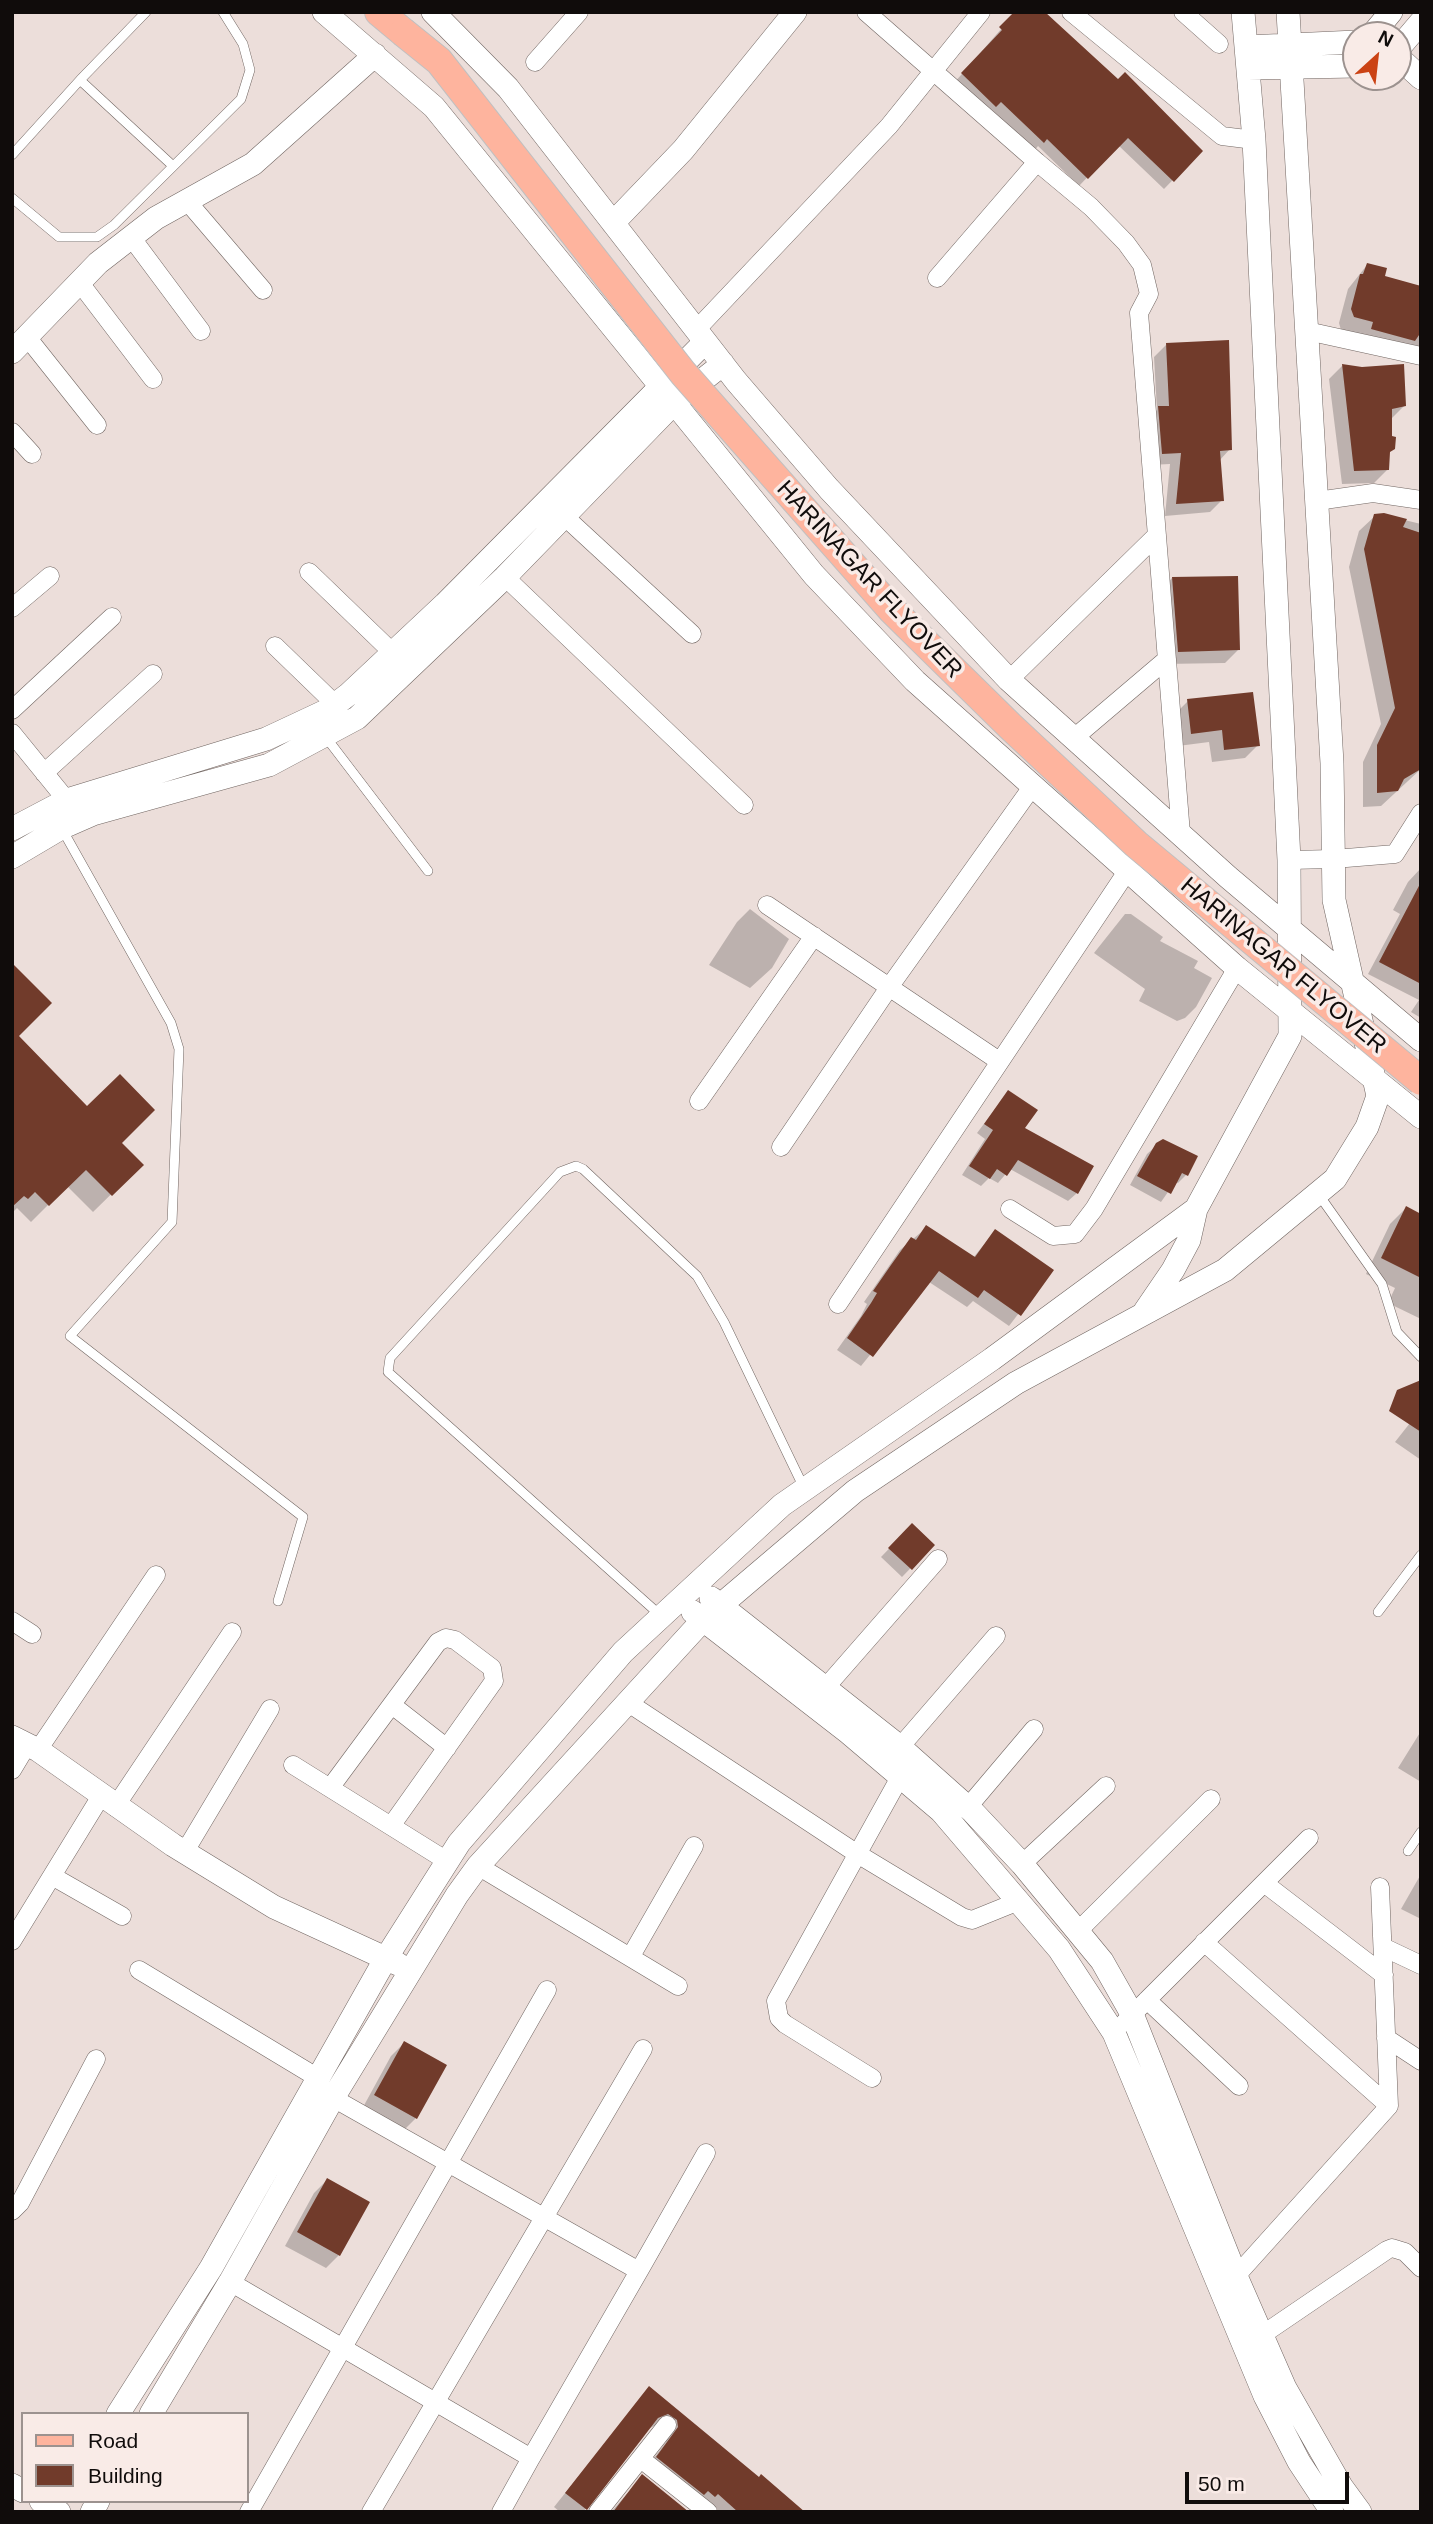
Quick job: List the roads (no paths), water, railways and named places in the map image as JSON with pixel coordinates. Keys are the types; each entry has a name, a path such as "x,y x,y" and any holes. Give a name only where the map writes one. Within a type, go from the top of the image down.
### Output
{"main road":[{"name":"HARINAGAR FLYOVER","path":"384,18 439,61 683,373 892,610 1136,844 1421,1081"}],"street":[{"path":"324,12 434,107 814,575 915,681 1237,968 1421,1117"},
{"path":"433,12 508,88 723,364 829,489 1009,680 1290,930 1421,1040"},
{"path":"613,223 683,150 795,12"},
{"path":"866,12 932,73 1091,207 1126,243 1142,265 1149,294 1139,313 1181,834"},
{"path":"12,857 72,823 256,769 325,736 369,709 564,516 668,393 701,336 889,127 981,12"},
{"path":"1071,12 1222,136 1254,140"},
{"path":"1183,12 1219,44"},
{"path":"1143,1314 1174,1270 1189,1240 1196,1209 1290,1036 1289,859 1254,140 1244,12"},
{"path":"151,2412 230,2282 333,2098 410,1969 478,1866 702,1621 855,1491 1010,1387 1225,1270 1335,1179 1367,1127 1378,1096 1334,900 1332,763 1288,12"},
{"path":"534,62 578,13"},
{"path":"1247,58 1290,56 1342,46"},
{"path":"97,425 20,345 80,282 131,237 156,218 253,164 375,55"},
{"path":"1290,56 1342,64"},
{"path":"937,278 1037,162"},
{"path":"187,201 263,290"},
{"path":"131,237 201,331"},
{"path":"80,282 153,379"},
{"path":"1307,331 1421,356"},
{"path":"12,829 67,800 266,740 335,704 393,653 668,393 723,364"},
{"path":"12,432 32,454"},
{"path":"1317,501 1373,494 1421,500"},
{"path":"564,516 692,634"},
{"path":"1009,680 1157,535"},
{"path":"309,572 393,653"},
{"path":"12,608 50,576"},
{"path":"505,576 744,805"},
{"path":"12,710 112,617"},
{"path":"275,646 335,704"},
{"path":"1074,738 1167,659"},
{"path":"44,773 153,674"},
{"path":"12,733 67,800 72,823"},
{"path":"781,1147 890,986 1031,787"},
{"path":"1289,859 1334,859 1395,853 1421,813"},
{"path":"838,1304 1128,870"},
{"path":"767,905 999,1060"},
{"path":"699,1101 814,936"},
{"path":"1010,1209 1054,1236 1075,1234 1094,1209 1237,968"},
{"path":"119,2412 211,2268 386,1958 447,1861 466,1833 606,1672 661,1616 771,1514 992,1359 1196,1209"},
{"path":"992,1359 1010,1387"},
{"path":"826,1687 938,1559"},
{"path":"12,1770 26,1744 156,1574"},
{"path":"687,1592 720,1606 900,1747 968,1808 1022,1864 1139,2007 1240,2086"},
{"path":"687,1592 702,1621 941,1811 1059,1949 1114,2033 1265,2396 1299,2462 1332,2512"},
{"path":"12,1621 32,1634"},
{"path":"12,1941 52,1876 232,1632"},
{"path":"900,1747 996,1636"},
{"path":"331,1788 438,1642 446,1638 455,1640 492,1668 494,1681 391,1826"},
{"path":"627,1702 856,1853 967,1919 1019,1901"},
{"path":"392,1705 447,1748"},
{"path":"184,1853 271,1709"},
{"path":"968,1808 1034,1729"},
{"path":"26,1744 184,1853 274,1907 410,1969"},
{"path":"293,1765 447,1861"},
{"path":"872,2078 785,2024 776,2010 776,2001 900,1777"},
{"path":"1022,1864 1106,1786"},
{"path":"1078,1931 1211,1798"},
{"path":"1114,2033 1309,1838"},
{"path":"631,1956 694,1846"},
{"path":"478,1866 678,1986"},
{"path":"52,1876 122,1916"},
{"path":"1264,1883 1384,1975"},
{"path":"1236,2276 1389,2106 1380,1887"},
{"path":"1204,1942 1389,2106"},
{"path":"1383,1947 1421,1965"},
{"path":"139,1970 318,2078"},
{"path":"249,2512 547,1990"},
{"path":"1139,2007 1236,2276 1285,2388 1340,2486 1360,2512"},
{"path":"1386,2038 1421,2061"},
{"path":"371,2512 643,2049"},
{"path":"12,2211 20,2203 96,2059"},
{"path":"333,2098 639,2271"},
{"path":"500,2512 706,2153"},
{"path":"1262,2335 1387,2250 1392,2248 1405,2252 1421,2268"},
{"path":"230,2282 531,2458"},
{"path":"598,2512 667,2425"},
{"path":"641,2459 708,2512"}],"lane":[{"path":"12,155 80,79 146,12"},
{"path":"12,198 59,237 97,237 114,225 241,100 250,70 243,44 223,12"},
{"path":"80,79 173,166"},
{"path":"325,736 428,871"},
{"path":"72,823 171,1023 179,1049 172,1222 70,1336 303,1517 278,1601"},
{"path":"661,1616 388,1372 390,1358 560,1172 576,1166 583,1169 697,1276 718,1310 804,1489"},
{"path":"1318,1193 1382,1284 1397,1332 1421,1357"},
{"path":"1378,1612 1421,1555"},
{"path":"1408,1851 1421,1832"}]}
